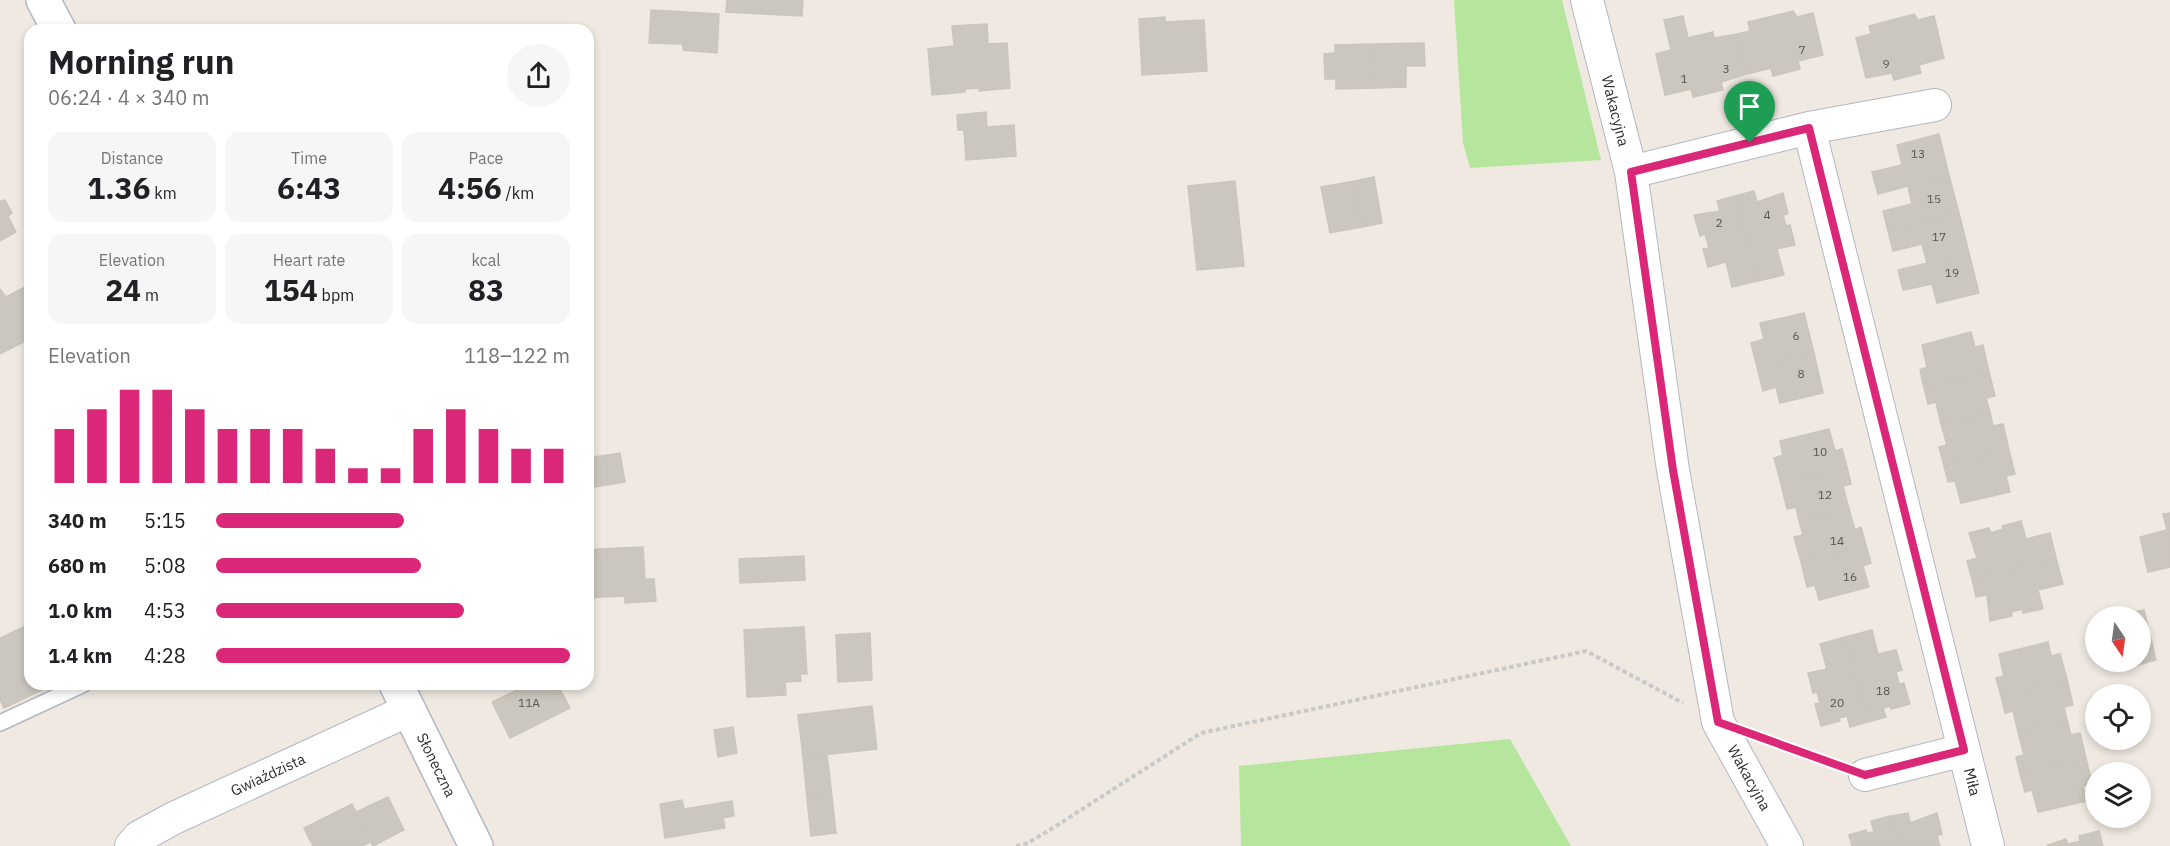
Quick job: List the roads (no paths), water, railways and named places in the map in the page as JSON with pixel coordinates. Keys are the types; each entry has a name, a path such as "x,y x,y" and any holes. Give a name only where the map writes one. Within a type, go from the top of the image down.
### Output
{"street":[{"path":"43,0 56,24"},
{"name":"Wakacyjna","path":"1587,0 1631,172 1673,470 1718,722 1787,846"},
{"path":"1631,172 1809,128 1935,105"},
{"name":"Miła","path":"1809,128 1988,846"},
{"name":"Gwiaździsta","path":"131,846 139,837 403,697"},
{"name":"Słoneczna","path":"403,697 476,846"},
{"path":"1865,775 1964,750"}],"lane":[{"path":"0,723 71,690"}]}
